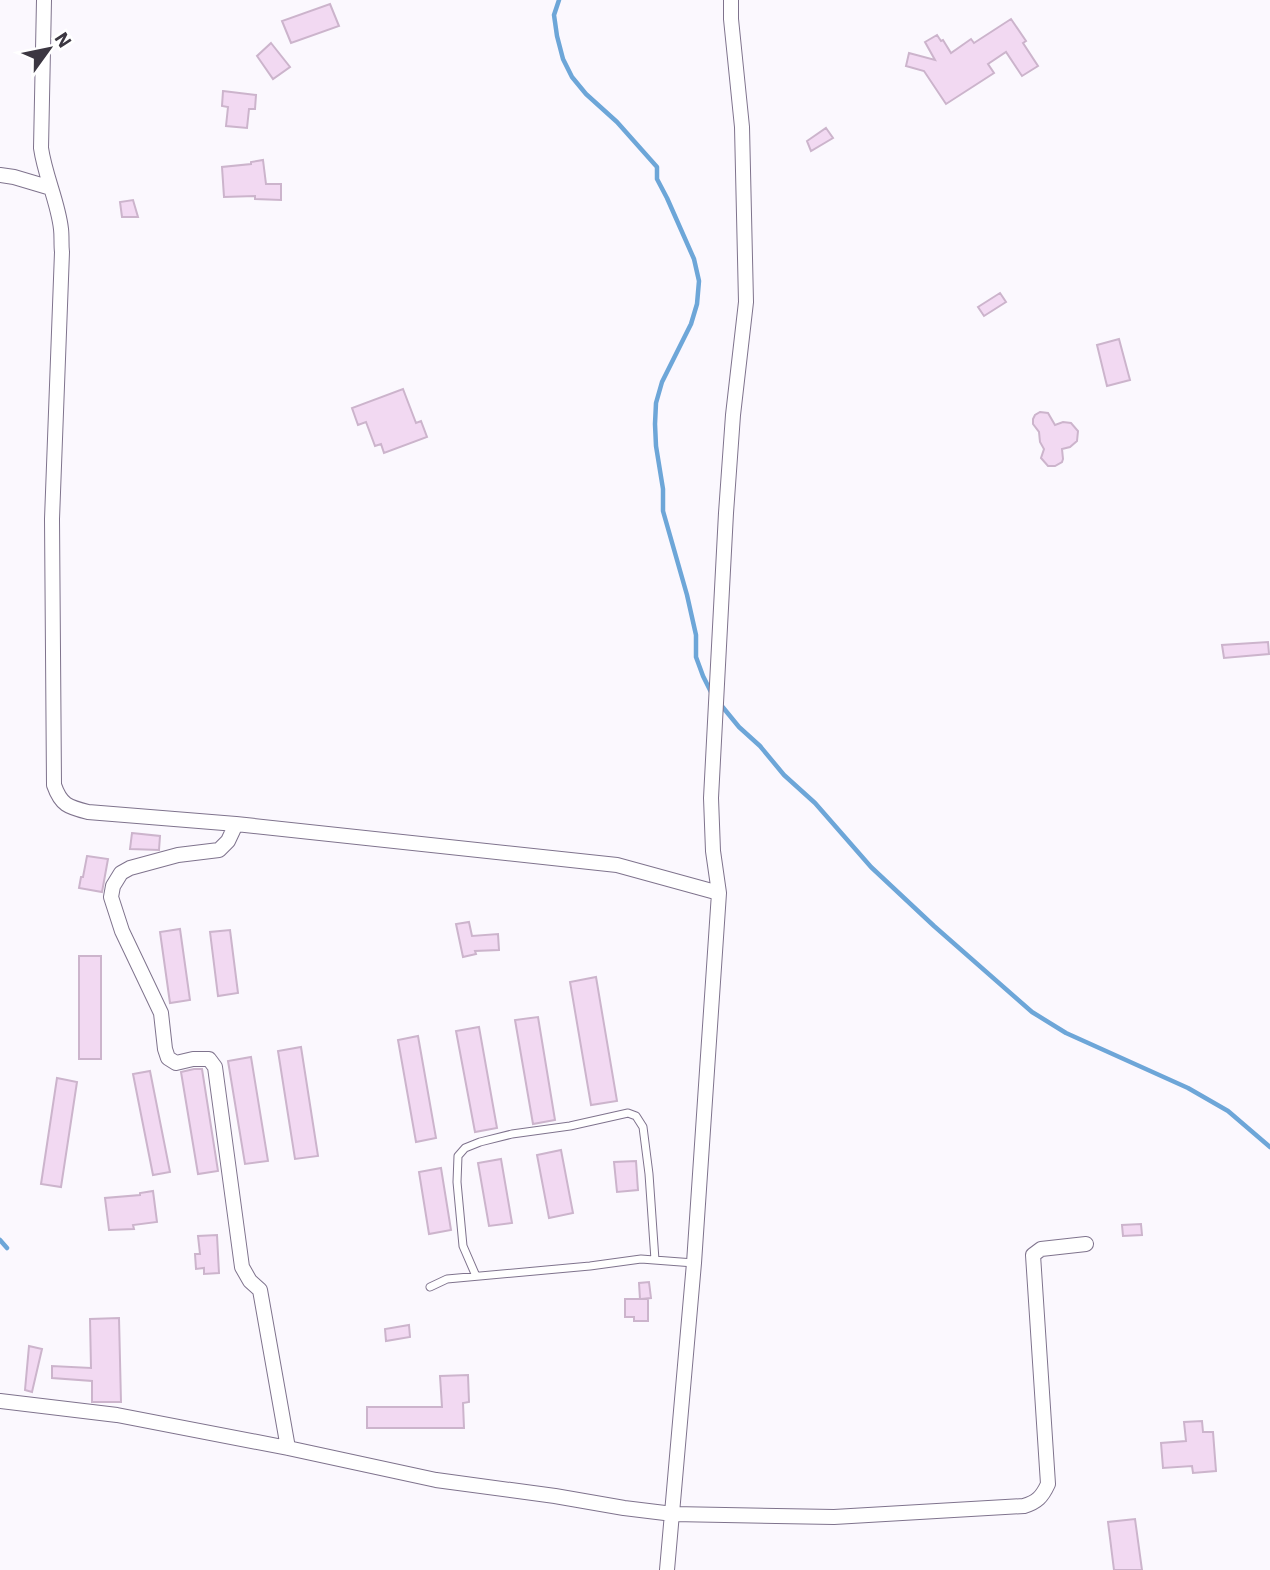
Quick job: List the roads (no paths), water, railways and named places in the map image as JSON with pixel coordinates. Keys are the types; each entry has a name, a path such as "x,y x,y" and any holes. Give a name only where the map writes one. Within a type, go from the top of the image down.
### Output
{"street":[{"path":"44,0 41,148 61,228 62,252 52,519 54,785 58,798 69,808 88,812 236,824 617,865 719,893"},
{"path":"667,1570 694,1263 719,893 713,850 711,798 726,513 733,415 746,302 742,127 731,0"},
{"path":"0,175 51,188"},
{"path":"236,824 228,841 219,850 178,855 121,873 111,897 122,931 161,1013 168,1058 176,1063 209,1059 215,1067 243,1267 250,1281 260,1290 288,1448"},
{"path":"0,1401 117,1415 436,1480 673,1514 834,1517 1024,1506 1036,1503 1048,1484 1032,1255 1041,1249 1086,1244"}],"lane":[{"path":"476,1276 463,1246 457,1182 458,1156 465,1148 512,1135 628,1113 636,1116 643,1126 655,1260"},
{"path":"430,1287 447,1279 640,1259 694,1263"}],"waterway":[{"path":"559,0 554,15 563,59 572,77 586,94 617,122 657,167 657,179 694,259 699,281 697,304 691,324 662,382 656,403 655,424 663,511 687,595 696,635 696,657 711,692"},
{"path":"721,705 784,775 815,803 871,867 1032,1012 1066,1033 1188,1088 1228,1111 1270,1147"},
{"path":"0,1240 7,1248"}]}
